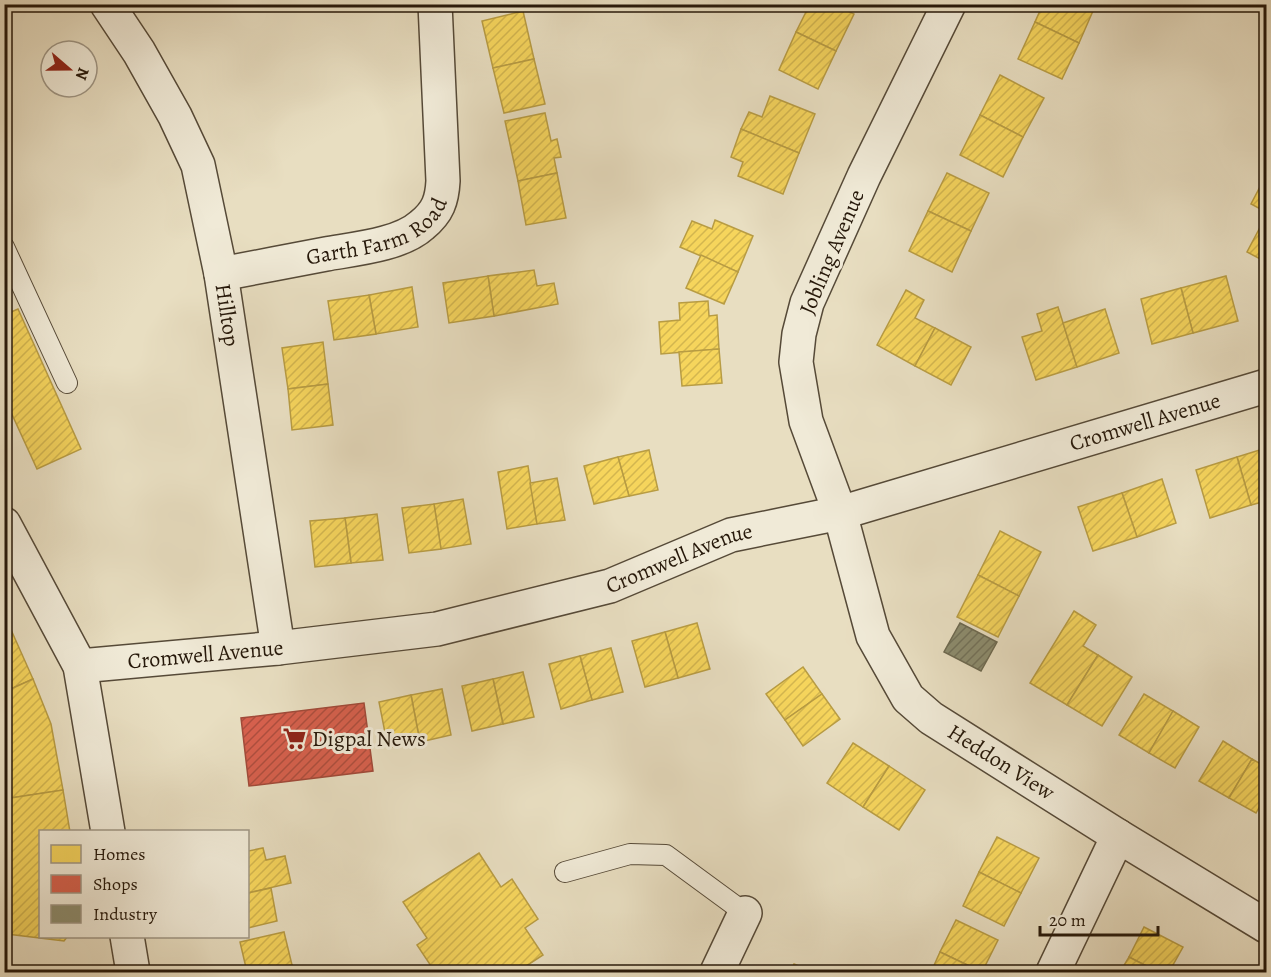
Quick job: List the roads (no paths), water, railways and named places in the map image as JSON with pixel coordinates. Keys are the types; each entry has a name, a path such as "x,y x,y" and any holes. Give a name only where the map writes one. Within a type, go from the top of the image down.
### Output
{"street":[{"name":"Hilltop","path":"107,4 139,52 175,116 198,165 221,274 278,648"},
{"name":"Garth Farm Road","path":"221,274 374,245 402,237 422,226 434,212 442,199 443,181 435,4"},
{"name":"Jobling Avenue","path":"840,513 806,420 796,362 799,334 807,303 864,176 949,4"},
{"name":"Cromwell Avenue","path":"80,666 278,648 438,629 610,586 731,535 840,513 1266,386"},
{"name":"Heddon View","path":"840,513 873,636 908,698 931,718 1266,927"},
{"path":"6,530 80,666 108,830"},
{"path":"1053,972 1118,836"},
{"path":"717,972 745,913"},
{"path":"127,938 133,972"}],"lane":[{"path":"4,247 67,383"},
{"path":"565,872 630,854 666,855 745,913"}],"place":[{"name":"Digpal News","path":"294,739"}]}
